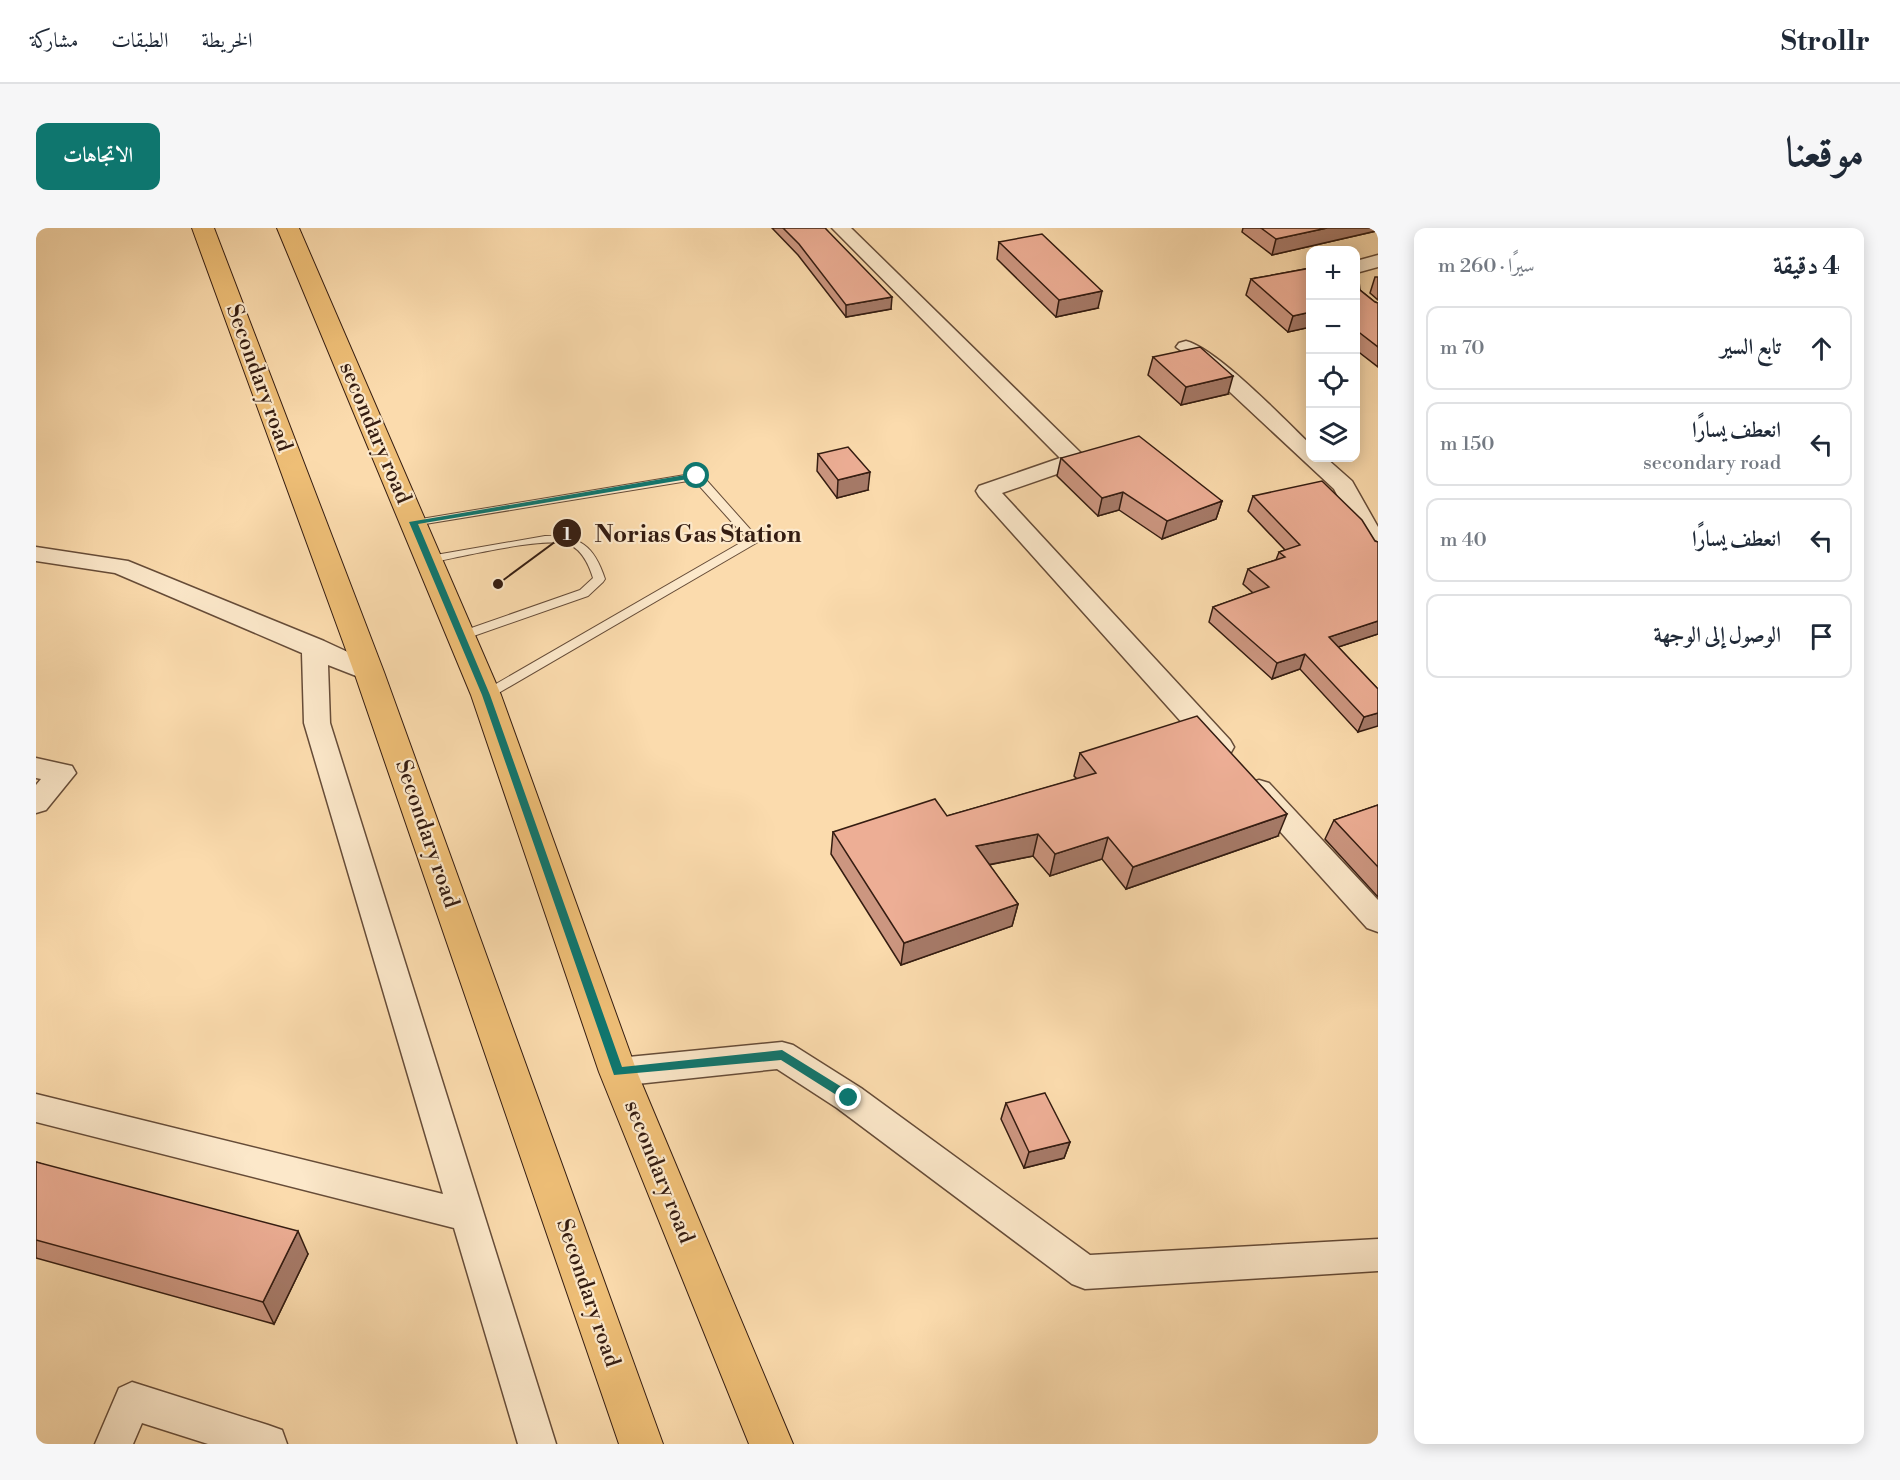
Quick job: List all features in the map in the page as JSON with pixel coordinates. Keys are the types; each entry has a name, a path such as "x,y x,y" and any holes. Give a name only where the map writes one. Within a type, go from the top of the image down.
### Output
{"main road":[{"name":"Secondary road","path":"203,228 369,672 641,1444"},
{"name":"secondary road","path":"288,228 486,695 618,1072 771,1444"}],"street":[{"path":"841,228 1075,460 987,491 1378,920"},
{"path":"1360,266 1378,261"},
{"path":"1186,347 1208,361 1242,390 1306,450"},
{"path":"1318,462 1344,486 1378,549"},
{"path":"37,555 120,566 315,647 369,672"},
{"path":"315,647 317,723 537,1444"},
{"path":"36,768 62,773 36,803"},
{"path":"618,1072 782,1055 849,1098 1085,1272 1378,1255"},
{"path":"36,1108 468,1216"},
{"path":"114,1444 132,1401 268,1444"}],"lane":[{"path":"413,522 697,476 754,540 486,695"},
{"path":"428,560 547,540 571,541 594,558 599,579 584,593 461,636"}],"building":[{"path":"783,228 825,228 892,297 846,305 799,244"},
{"path":"1261,228 1327,228 1276,239"},
{"path":"1042,234 1102,291 1059,300 999,242"},
{"path":"1306,269 1306,313 1293,316 1251,279"},
{"path":"1360,290 1378,303 1378,347 1360,333"},
{"path":"1200,347 1233,376 1186,387 1153,357"},
{"path":"1139,436 1222,501 1167,521 1123,492 1102,498 1061,458"},
{"path":"848,447 870,472 838,480 818,454"},
{"path":"1322,481 1362,520 1375,541 1378,542 1378,621 1329,637 1378,689 1378,713 1364,717 1305,654 1277,663 1213,607 1269,587 1248,569 1285,557 1279,552 1300,545 1253,496"},
{"path":"1197,716 1287,814 1133,867 1108,837 1055,854 1038,834 976,846 1018,904 904,943 833,832 935,799 947,816 1096,773 1080,753"},
{"path":"1378,805 1378,867 1334,820"},
{"path":"1045,1093 1070,1142 1029,1152 1006,1103"},
{"path":"36,1162 298,1231 263,1302 36,1240"}],"place":[{"name":"Norias Gas Station","path":"498,584"}],"route":[{"path":"697,476 413,522 486,695 618,1072 782,1055 849,1098"}]}
